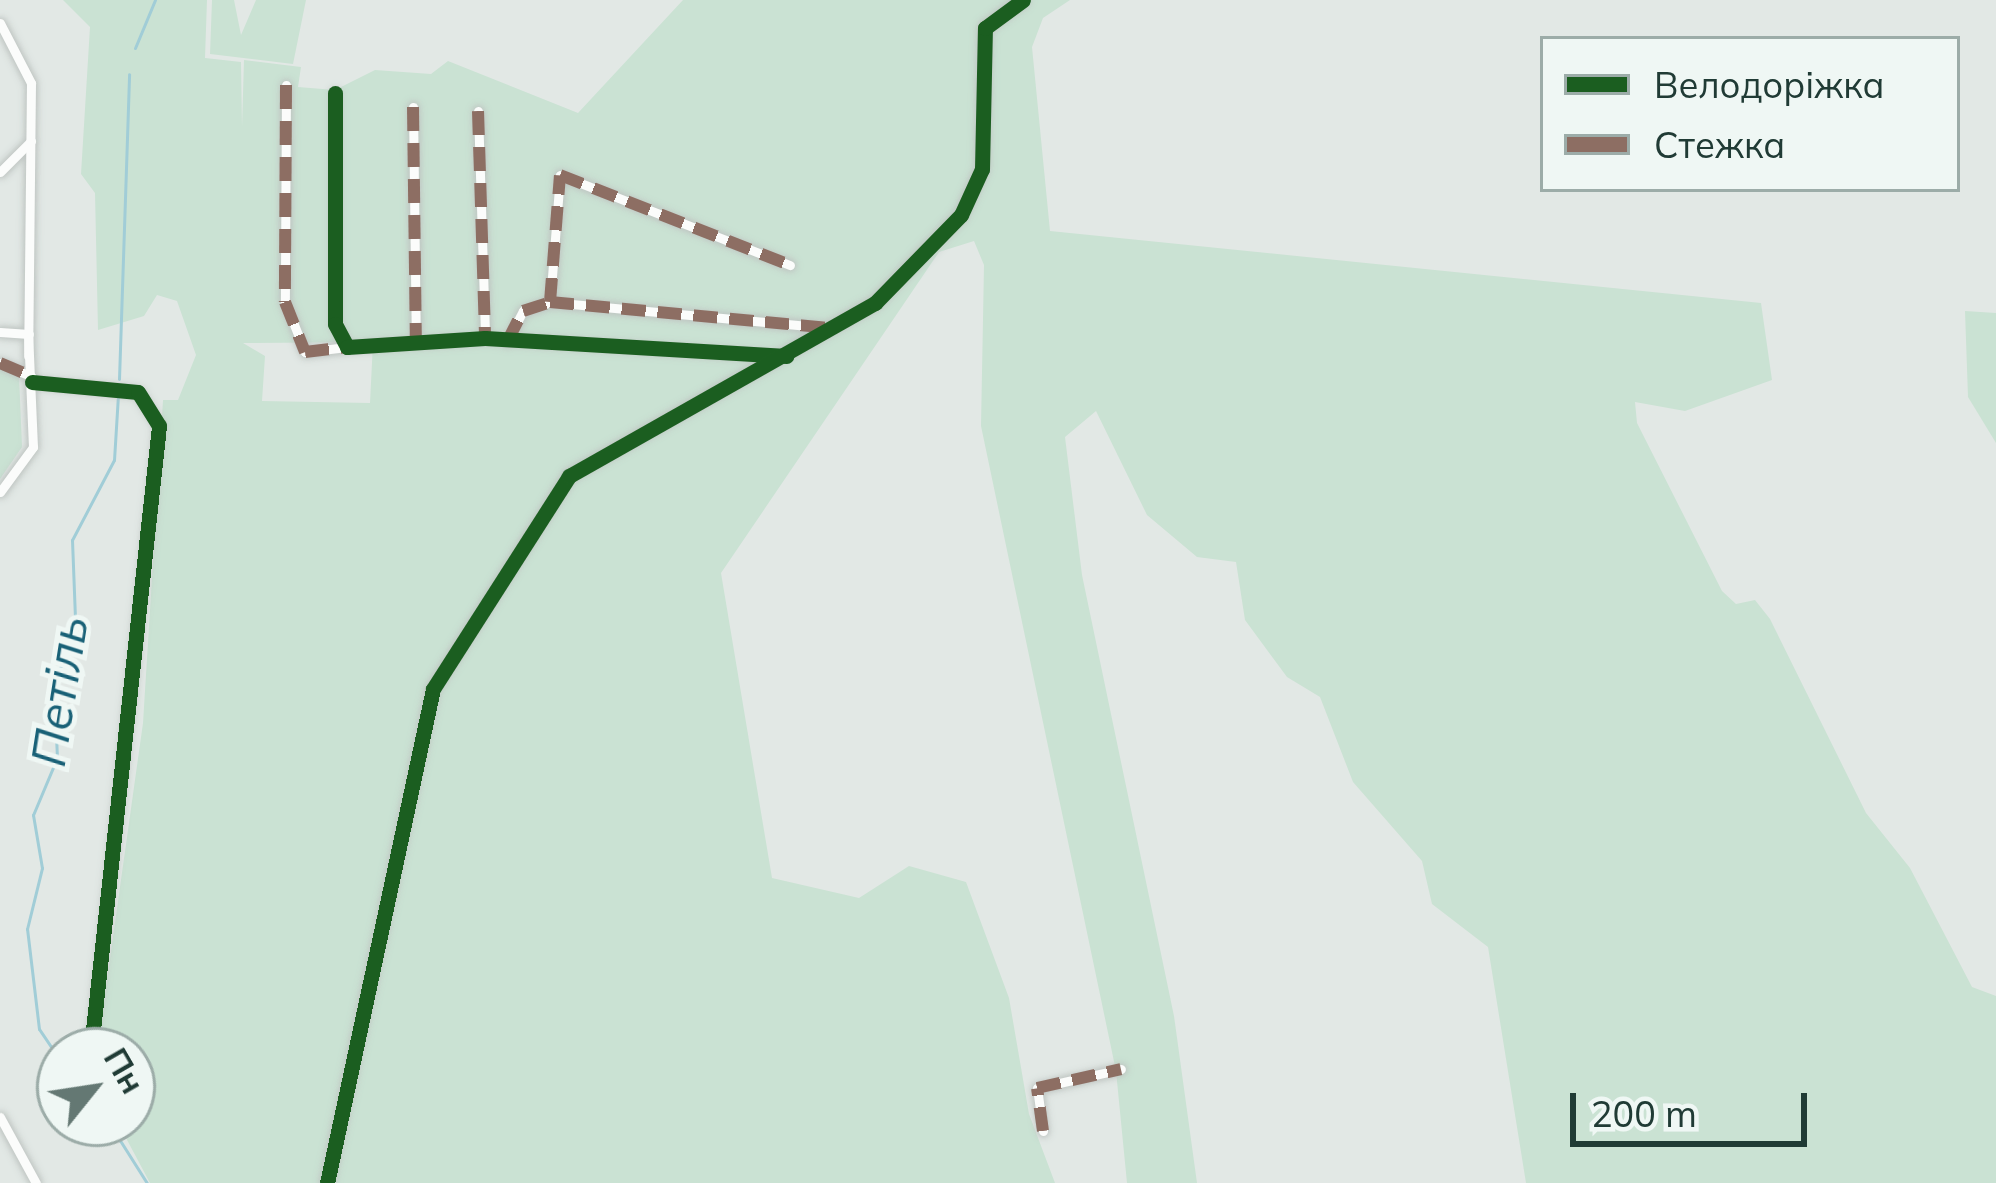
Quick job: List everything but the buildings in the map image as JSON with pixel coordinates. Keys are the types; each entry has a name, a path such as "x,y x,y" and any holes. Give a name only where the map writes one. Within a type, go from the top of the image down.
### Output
{"street":[{"path":"327,1183 433,689 569,476 835,328 896,286 974,195 981,45 999,4 1023,0"},
{"path":"0,23 32,82 28,356 33,446 0,492"},
{"path":"286,85 285,302 304,352 485,338 786,356"},
{"path":"335,93 335,324 347,347"},
{"path":"413,107 416,340"},
{"path":"478,111 485,338"},
{"path":"0,172 32,140"},
{"path":"550,302 560,175 790,265"},
{"path":"507,342 524,311 550,302 835,328"},
{"path":"0,332 28,334"},
{"path":"0,363 32,379 138,392 159,425 93,1027"},
{"path":"1043,1132 1037,1088 1121,1070"},
{"path":"0,1117 36,1183"}],"green space":[{"path":"63,0 207,0 205,58 241,62 242,127 244,60 301,67 298,87 335,90 375,70 431,74 448,61 578,113 683,0 1070,0 1043,18 1032,47 1050,231 1761,303 1772,380 1685,411 1635,402 1637,423 1722,591 1736,604 1755,600 1770,619 1866,813 1910,868 1972,987 1996,996 1996,1183 1526,1183 1488,947 1432,904 1422,861 1353,782 1320,697 1287,677 1245,620 1236,562 1197,557 1147,515 1096,411 1065,437 1082,575 1174,1016 1197,1183 1127,1183 1116,1071 981,426 984,265 974,241 939,252 721,573 772,878 859,898 909,866 966,882 1009,998 1029,1114 1055,1183 150,1183 131,1147 156,1147 156,1027 100,1027 143,723 163,400 178,400 196,355 177,301 157,295 144,316 98,330 95,193 81,174 90,27","holes":["373,342 370,403 262,401 265,356 243,343"]},
{"path":"212,0 234,0 241,35 256,0 306,0 293,64 210,54"},
{"path":"1965,311 1996,313 1996,443 1968,397"},
{"path":"0,367 19,376 22,447 0,479"}],"waterway":[{"name":"Петіль","path":"135,48 155,0"},
{"name":"Петіль","path":"119,379 129,74"},
{"name":"Петіль","path":"39,1027 27,929 42,868 33,815 57,758 54,689 75,618 72,540 114,460 118,395"},
{"name":"Петіль","path":"124,1147 147,1183"}],"marked path":[{"path":"286,85 285,302 305,352 347,347"},
{"path":"413,107 416,340"},
{"path":"478,111 485,338"},
{"path":"550,302 560,175 790,265"},
{"path":"507,342 523,311 550,302 829,328"},
{"path":"0,363 31,376"},
{"path":"1043,1131 1037,1088 1121,1069"}],"cycle path":[{"path":"327,1183 433,689 569,476 875,303 961,215 982,169 985,28 1023,0"},
{"path":"335,93 335,324 347,347 485,338 786,356"},
{"path":"32,382 138,392 159,426 93,1027"}]}
